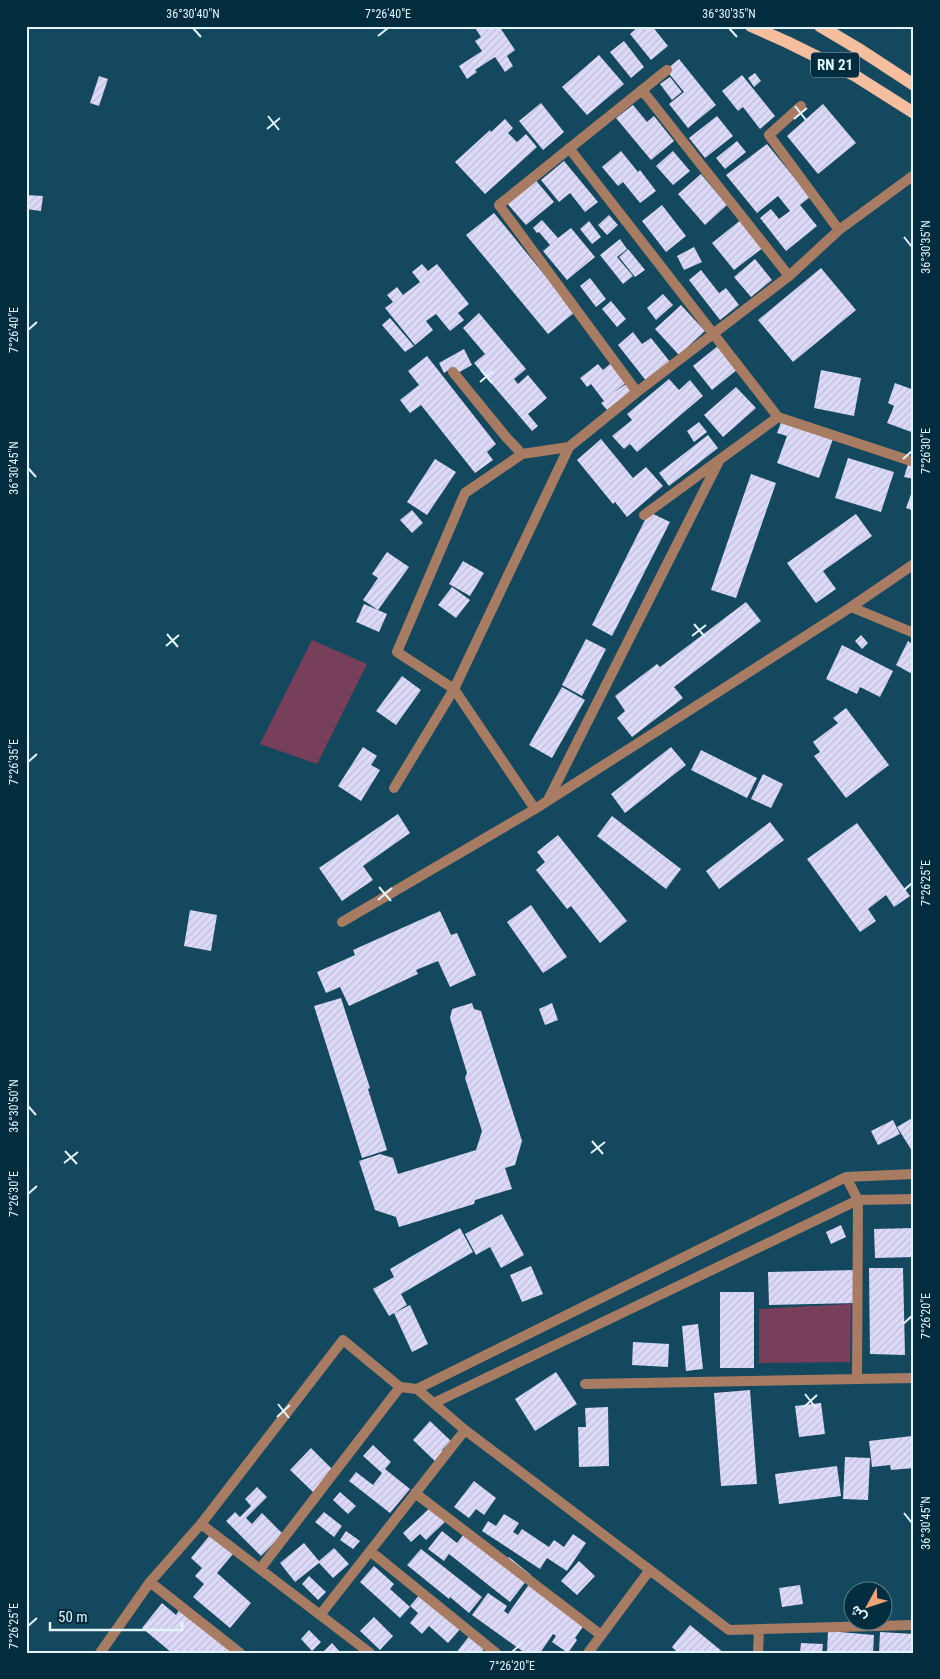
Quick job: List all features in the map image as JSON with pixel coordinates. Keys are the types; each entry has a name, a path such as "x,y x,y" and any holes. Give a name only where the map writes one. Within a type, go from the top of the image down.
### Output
{"main road":[{"name":"RN 21","path":"751,26 854,74 914,114"},
{"name":"RN 21","path":"820,26 914,85"}],"street":[{"path":"637,392 499,205 666,70"},
{"path":"642,90 789,276"},
{"path":"801,106 769,135 839,230"},
{"path":"569,148 778,417 914,462"},
{"path":"394,788 454,689 569,447 637,392 789,276 839,230 914,175"},
{"path":"453,372 522,454"},
{"path":"644,515 778,417"},
{"path":"535,809 454,689 397,652 465,493 522,454 569,447"},
{"path":"548,800 718,461"},
{"path":"342,922 535,809 851,607 914,564"},
{"path":"851,607 914,633"},
{"path":"100,1653 150,1582 201,1524 343,1340 400,1387 416,1388 846,1177 914,1174"},
{"path":"846,1177 858,1200 857,1379"},
{"path":"434,1403 858,1200 914,1199"},
{"path":"585,1384 914,1378"},
{"path":"260,1569 400,1387"},
{"path":"416,1388 465,1430 729,1630 914,1625"},
{"path":"320,1615 465,1430"},
{"path":"415,1493 601,1635"},
{"path":"201,1524 370,1653"},
{"path":"370,1551 496,1653"},
{"path":"588,1653 649,1570"},
{"path":"150,1582 240,1653"},
{"path":"758,1653 759,1630"}],"shaded area":[{"path":"312,640 367,664 317,764 260,744"},
{"path":"851,1304 850,1362 759,1363 759,1309"}],"building":[{"path":"474,26 499,26 515,50 507,56 513,66 505,72 495,57 475,70 477,72 467,79 459,66 482,51 475,41 481,37"},
{"path":"639,26 652,26 668,46 651,60 630,34"},
{"path":"624,41 644,67 631,78 610,52"},
{"path":"599,55 624,84 587,115 562,87"},
{"path":"679,59 716,105 688,128 669,104 684,92 666,70"},
{"path":"755,73 761,81 754,87 748,78"},
{"path":"742,75 775,116 760,129 743,107 738,111 722,91"},
{"path":"99,76 108,79 99,106 90,103"},
{"path":"670,77 682,92 672,100 660,84"},
{"path":"541,103 564,132 543,150 519,121"},
{"path":"823,104 856,143 818,174 787,136"},
{"path":"633,105 647,122 654,116 674,141 651,160 616,118"},
{"path":"717,116 733,136 705,158 689,138"},
{"path":"505,119 513,128 508,133 517,142 526,134 537,147 485,194 455,162"},
{"path":"737,141 746,152 725,169 716,158"},
{"path":"767,144 810,197 800,205 817,226 786,251 760,218 771,209 779,219 790,211 778,196 757,213 726,175"},
{"path":"621,151 638,172 640,170 656,191 640,203 623,182 618,186 602,167"},
{"path":"673,151 690,171 673,185 656,166"},
{"path":"564,161 598,202 585,212 570,193 559,202 541,180"},
{"path":"701,174 727,205 705,225 678,194"},
{"path":"533,177 554,202 526,225 505,201"},
{"path":"26,195 43,196 41,211 26,209"},
{"path":"662,205 686,236 666,252 642,221"},
{"path":"494,213 575,312 548,334 466,235"},
{"path":"609,215 618,225 607,235 598,225"},
{"path":"742,219 764,247 734,270 712,243"},
{"path":"542,220 558,238 571,228 595,257 567,280 543,251 550,245 533,228"},
{"path":"589,221 601,237 592,244 580,229"},
{"path":"620,239 627,249 617,257 633,276 623,284 600,255"},
{"path":"694,247 702,262 684,270 677,256"},
{"path":"628,249 645,270 635,277 619,257"},
{"path":"755,259 772,280 751,297 734,277"},
{"path":"422,264 428,271 437,264 469,304 458,313 464,320 450,331 436,314 426,321 433,330 415,345 385,308 393,302 387,295 397,287 403,295 420,282 412,272"},
{"path":"821,268 856,310 793,362 758,320"},
{"path":"701,270 719,293 726,288 739,305 720,320 689,280"},
{"path":"590,278 606,299 596,307 580,286"},
{"path":"663,294 673,305 656,320 647,308"},
{"path":"611,301 626,319 617,327 602,309"},
{"path":"681,305 705,331 679,355 655,329"},
{"path":"479,313 526,369 514,379 518,384 528,375 547,398 528,414 538,426 532,431 474,363 485,354 463,328"},
{"path":"390,318 414,346 405,352 382,325"},
{"path":"633,332 642,344 651,338 671,363 647,382 618,345"},
{"path":"719,345 738,369 712,390 693,366"},
{"path":"464,349 472,365 454,375 451,369 444,373 439,363"},
{"path":"427,356 496,444 487,452 493,460 475,473 421,405 410,413 400,400 419,385 408,371"},
{"path":"617,358 632,378 613,393 626,384 632,392 608,411 601,403 604,401 591,384 587,387 580,378 598,364 603,370"},
{"path":"821,370 861,378 854,416 814,408"},
{"path":"669,379 679,390 690,380 703,396 637,452 630,444 624,449 612,436 632,420 627,414"},
{"path":"895,383 914,390 914,433 887,423 894,406 888,403"},
{"path":"736,387 756,408 723,437 704,415"},
{"path":"782,420 833,439 819,478 777,463 787,436 777,433"},
{"path":"699,422 707,432 694,442 687,431"},
{"path":"708,435 718,448 669,486 659,473"},
{"path":"601,439 633,478 646,467 663,486 627,517 615,502 613,504 577,460"},
{"path":"848,458 894,472 881,512 835,498"},
{"path":"435,459 456,472 427,515 407,502"},
{"path":"909,461 914,463 914,479 904,477"},
{"path":"751,474 776,483 736,598 711,590"},
{"path":"914,486 914,511 906,508"},
{"path":"412,510 423,523 412,533 400,520"},
{"path":"649,512 670,522 612,636 592,625"},
{"path":"856,514 872,536 823,571 836,589 816,603 787,563"},
{"path":"387,552 409,567 378,610 363,600 378,578 372,574"},
{"path":"463,561 484,573 470,596 449,584"},
{"path":"452,587 470,600 456,618 438,605"},
{"path":"746,602 761,621 674,687 683,698 632,737 617,718 625,711 615,696 657,664 660,667"},
{"path":"364,604 387,614 379,632 356,622"},
{"path":"861,635 868,643 862,649 855,641"},
{"path":"586,639 606,649 582,696 562,685"},
{"path":"908,641 914,645 914,675 896,665"},
{"path":"842,645 893,671 880,697 860,687 857,694 826,679"},
{"path":"402,676 421,690 396,725 376,711"},
{"path":"562,687 585,700 552,758 529,745"},
{"path":"846,708 889,765 846,798 814,756 820,752 813,742 838,723 833,718"},
{"path":"363,747 377,756 371,765 380,770 361,801 338,786"},
{"path":"671,747 686,765 625,813 611,794"},
{"path":"701,750 757,778 747,798 691,770"},
{"path":"763,774 783,784 771,808 751,799"},
{"path":"398,814 410,833 363,866 373,880 342,901 319,868"},
{"path":"612,816 681,869 666,889 597,836"},
{"path":"770,822 784,840 719,889 706,871"},
{"path":"857,823 910,896 894,907 886,895 868,909 876,921 860,932 807,859"},
{"path":"558,835 627,921 600,943 571,906 567,909 536,870 545,862 537,852"},
{"path":"531,905 567,957 543,973 507,922"},
{"path":"190,910 217,915 211,951 184,946"},
{"path":"440,911 451,935 457,933 476,975 450,987 438,961 416,970 418,974 349,1006 340,987 326,993 317,972 355,955 353,950"},
{"path":"341,998 370,1088 368,1089 387,1150 362,1158 314,1006"},
{"path":"472,1003 474,1009 481,1011 522,1141 515,1165 505,1168 512,1189 475,1200 474,1204 399,1227 396,1217 375,1210 359,1161 380,1154 393,1158 398,1174 476,1150 482,1131 465,1078 467,1073 450,1018 452,1009"},
{"path":"552,1003 558,1020 545,1025 539,1009"},
{"path":"914,1117 914,1154 897,1127"},
{"path":"893,1120 900,1134 878,1145 871,1131"},
{"path":"502,1214 524,1255 501,1268 490,1247 476,1255 465,1234"},
{"path":"841,1225 846,1237 831,1244 826,1232"},
{"path":"460,1228 473,1252 401,1294 407,1305 389,1316 373,1289 394,1277 390,1269"},
{"path":"914,1228 914,1257 875,1258 874,1229"},
{"path":"531,1266 543,1294 522,1302 510,1275"},
{"path":"869,1268 903,1268 905,1355 870,1354"},
{"path":"856,1270 857,1303 769,1305 768,1272"},
{"path":"720,1292 754,1292 754,1368 720,1368"},
{"path":"410,1305 428,1344 412,1352 394,1313"},
{"path":"698,1324 703,1369 686,1371 682,1326"},
{"path":"633,1342 669,1344 668,1367 632,1365"},
{"path":"556,1372 577,1404 535,1431 515,1399"},
{"path":"750,1390 757,1484 721,1486 714,1393"},
{"path":"821,1403 825,1434 799,1437 795,1406"},
{"path":"608,1407 609,1466 579,1467 578,1427 586,1427 585,1408"},
{"path":"430,1421 451,1441 442,1450 447,1454 438,1464 413,1440"},
{"path":"912,1436 914,1468 891,1470 890,1465 872,1467 869,1441"},
{"path":"373,1445 391,1462 385,1469 410,1489 390,1513 349,1481 356,1472 373,1485 382,1473 363,1456"},
{"path":"311,1448 334,1471 314,1493 290,1470"},
{"path":"845,1457 870,1458 868,1500 843,1499"},
{"path":"837,1466 841,1496 779,1504 775,1474"},
{"path":"474,1481 496,1498 484,1515 476,1509 469,1518 454,1507"},
{"path":"257,1487 267,1497 246,1518 252,1524 262,1513 283,1534 261,1556 226,1521 235,1512 240,1517 251,1506 245,1499"},
{"path":"340,1492 356,1506 348,1514 333,1500"},
{"path":"431,1507 445,1522 426,1540 420,1534 411,1542 403,1533"},
{"path":"324,1512 342,1526 334,1537 315,1522"},
{"path":"504,1514 519,1523 513,1532 518,1535 522,1529 549,1547 554,1540 564,1547 573,1534 586,1543 567,1571 547,1558 540,1569 482,1531 488,1521 496,1526"},
{"path":"346,1531 360,1541 353,1549 340,1540"},
{"path":"442,1531 457,1543 464,1534 503,1564 509,1557 531,1575 510,1602 449,1554 444,1561 428,1549"},
{"path":"210,1535 233,1554 217,1573 251,1603 230,1628 193,1597 204,1584 195,1576 202,1568 191,1558"},
{"path":"304,1543 319,1561 334,1548 349,1564 333,1578 319,1563 295,1582 280,1563"},
{"path":"421,1549 482,1597 469,1613 407,1565"},
{"path":"579,1561 595,1576 577,1595 561,1581"},
{"path":"374,1566 394,1584 390,1589 410,1607 400,1618 360,1582"},
{"path":"309,1576 326,1592 318,1600 302,1584"},
{"path":"532,1580 587,1621 575,1638 577,1640 568,1653 552,1642 556,1636 553,1634 540,1653 525,1653 472,1615 488,1593 507,1606 504,1611 508,1614"},
{"path":"800,1585 803,1604 782,1607 779,1588"},
{"path":"421,1593 461,1628 448,1643 429,1626 422,1634 410,1623 418,1613 410,1606"},
{"path":"162,1603 176,1615 181,1607 231,1648 228,1653 172,1653 142,1628"},
{"path":"374,1617 393,1636 380,1650 360,1631"},
{"path":"690,1625 724,1653 678,1653 672,1647"},
{"path":"309,1630 321,1642 312,1651 301,1639"},
{"path":"828,1631 874,1635 873,1653 827,1653"},
{"path":"880,1632 914,1634 914,1653 879,1653"},
{"path":"470,1635 485,1647 481,1653 456,1653"},
{"path":"332,1643 341,1653 322,1653"},
{"path":"801,1643 823,1644 822,1653 800,1653"}]}
